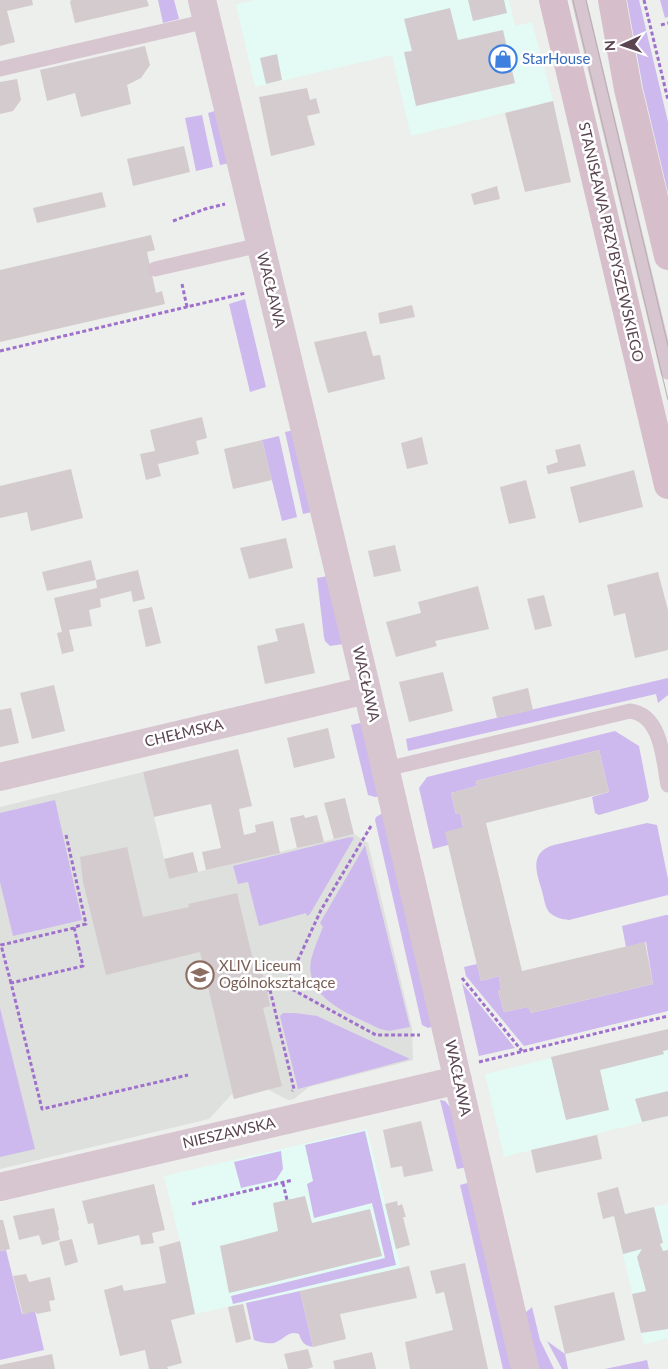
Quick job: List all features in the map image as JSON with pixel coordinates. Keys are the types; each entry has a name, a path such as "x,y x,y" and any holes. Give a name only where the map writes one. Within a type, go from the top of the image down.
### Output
{"main road":[{"name":"STANISŁAWA PRZYBYSZEWSKIEGO","path":"553,0 668,484"},
{"path":"612,0 628,89 668,256"}],"street":[{"name":"WACŁAWA","path":"204,10 386,769 467,1071 526,1369"},
{"name":"CHEŁMSKA","path":"0,777 367,690"},
{"name":"NIESZAWSKA","path":"0,1186 467,1071"}],"lane":[{"path":"579,0 668,372"},
{"path":"0,69 204,10"},
{"path":"155,269 260,245"},
{"path":"386,769 630,711 640,712 648,719 658,735 668,785"}],"path":[{"path":"644,0 668,100"},
{"path":"661,25 668,23"},
{"path":"173,221 205,209 226,204"},
{"path":"0,351 247,293"},
{"path":"286,986 321,910 372,824"},
{"path":"66,835 86,924 1,945 42,1109 188,1075"},
{"path":"11,984 83,966 74,928"},
{"path":"461,976 522,1051"},
{"path":"290,1095 294,1089 269,990 286,986 376,1035 420,1035"},
{"path":"467,1071 522,1051 668,1016"},
{"path":"192,1204 293,1180"},
{"path":"283,1183 287,1200"}],"shaded area":[{"path":"158,0 174,0 179,19 163,23"},
{"path":"255,0 509,0 515,26 532,22 553,101 411,136 392,55 255,87 236,4"},
{"path":"627,0 639,0 668,122 668,193 643,88"},
{"path":"660,0 668,0 668,17 665,18"},
{"path":"218,110 230,163 220,165 208,113"},
{"path":"202,115 213,167 196,171 185,118"},
{"path":"245,299 266,387 250,392 229,304"},
{"path":"294,430 312,512 303,514 285,432"},
{"path":"279,436 297,517 282,521 262,440"},
{"path":"328,576 343,644 330,646 324,637 317,578"},
{"path":"668,678 668,695 658,703 656,694 408,751 406,739"},
{"path":"360,723 363,727 380,796 368,795 351,725"},
{"path":"615,731 639,746 649,797 647,801 599,815 595,813 592,797 609,792 599,750 476,781 477,786 451,793 456,814 460,813 463,827 448,845 433,849 419,788 427,777"},
{"name":"XLIV Liceum Ogólnokształcące","path":"143,772 169,879 354,834 368,843 412,1028 413,1060 309,1087 294,1099 288,1100 267,1089 234,1099 232,1094 209,1119 0,1169 0,807"},
{"path":"55,800 82,920 13,936 0,882 0,813"},
{"path":"383,813 434,1026 428,1028 422,1025 375,820 376,817"},
{"path":"647,823 657,825 668,879 668,895 569,920 561,919 550,913 545,903 536,864 541,852 554,845"},
{"path":"350,837 354,838 310,914 307,916 306,913 259,926 248,882 238,884 233,866"},
{"path":"365,845 410,1027 389,1031 380,1029 344,1012 333,1004 315,986 311,974 311,960 323,927 320,923"},
{"path":"668,915 668,1011 524,1046 466,976 464,967 477,964 481,981 499,976 501,990 498,991 504,1012 528,1007 531,1013 653,984 646,942 626,947 622,926"},
{"path":"462,983 515,1048 479,1056"},
{"path":"0,1008 35,1149 0,1157"},
{"path":"283,1013 317,1016 410,1059 298,1089 280,1016"},
{"path":"668,1030 668,1116 504,1157 485,1074"},
{"path":"440,1100 445,1101 455,1113 468,1167 457,1169"},
{"path":"367,1129 401,1268 195,1314 164,1176"},
{"path":"365,1131 396,1265 233,1304 231,1296 385,1258 372,1203 314,1218 307,1184 313,1181 305,1145"},
{"path":"281,1151 283,1169 276,1180 241,1188 234,1162"},
{"path":"471,1182 516,1369 503,1369 460,1185"},
{"path":"668,1204 668,1338 644,1344 614,1216"},
{"path":"6,1250 22,1314 35,1311 44,1350 0,1360 0,1251"},
{"path":"300,1291 313,1347 304,1343 299,1334 295,1333 289,1334 274,1343 254,1340 246,1303"},
{"path":"532,1307 540,1340 554,1369 539,1369 525,1313"},
{"path":"547,1341 565,1354 568,1369 562,1369"},
{"path":"647,1360 649,1369 605,1369"}],"building":[{"path":"0,0 32,0 33,5 7,11 15,42 0,46"},
{"path":"71,0 147,0 149,6 75,23"},
{"path":"468,0 504,0 507,13 473,21"},
{"path":"450,8 458,40 503,30 515,83 416,106 404,52 412,51 404,19"},
{"path":"145,46 150,65 141,78 127,85 131,104 81,117 75,93 47,101 40,70"},
{"path":"277,54 282,80 266,84 260,58"},
{"path":"17,79 21,100 13,111 0,114 0,82"},
{"path":"307,88 310,100 316,98 320,113 307,116 315,145 271,156 259,97"},
{"path":"553,101 571,182 525,192 505,113"},
{"path":"184,146 190,172 133,186 127,159"},
{"path":"497,186 500,199 474,205 471,194"},
{"path":"102,192 106,207 37,223 33,208"},
{"path":"151,235 155,250 147,252 156,293 162,291 165,304 0,342 0,270"},
{"path":"412,305 415,317 380,324 378,313"},
{"path":"366,331 373,356 380,355 385,379 328,393 314,342"},
{"path":"202,417 207,438 196,441 199,454 158,464 161,476 146,480 140,454 155,451 150,430"},
{"path":"422,437 428,464 407,469 401,443"},
{"path":"262,440 272,480 233,489 224,449"},
{"path":"580,444 586,466 548,474 546,466 558,462 555,450"},
{"path":"71,469 83,518 31,531 27,512 0,518 0,486"},
{"path":"634,470 643,507 579,523 570,487"},
{"path":"526,480 536,518 509,524 500,487"},
{"path":"286,538 293,568 249,579 240,548"},
{"path":"395,545 401,571 374,577 368,551"},
{"path":"91,560 96,580 47,591 42,572"},
{"path":"138,570 145,599 133,602 131,591 100,599 101,607 89,610 92,626 69,630 74,651 62,654 57,633 62,632 54,598 97,588 96,580"},
{"path":"658,572 668,610 668,650 635,658 625,613 614,616 607,585"},
{"path":"478,586 489,629 435,641 437,646 396,657 386,622 421,613 418,602"},
{"path":"544,595 552,626 535,630 527,599"},
{"path":"152,607 161,643 146,647 138,610"},
{"path":"304,623 315,673 265,684 257,646 278,641 275,629"},
{"path":"443,672 453,711 409,722 399,682"},
{"path":"54,685 65,731 32,739 20,693"},
{"path":"528,688 533,710 497,718 492,697"},
{"path":"11,708 19,743 0,747 0,710"},
{"path":"328,728 335,758 294,768 287,738"},
{"path":"238,749 252,806 239,809 244,835 256,832 255,825 273,821 280,853 206,870 202,852 221,848 211,804 154,817 143,772"},
{"path":"599,750 609,792 486,823 522,971 645,942 653,984 531,1013 528,1007 504,1012 498,991 501,990 499,976 481,981 463,908 445,832 463,827 460,813 456,814 451,793 477,786 476,781"},
{"path":"345,798 354,834 334,839 324,803"},
{"path":"304,815 305,818 317,815 324,842 297,848 290,818"},
{"path":"127,847 143,917 189,907 188,904 237,893 256,972 262,971 267,990 270,1006 263,1008 282,1086 234,1099 200,952 106,975 83,882 80,857"},
{"path":"193,852 198,872 169,879 164,859"},
{"path":"668,1029 668,1050 663,1051 664,1054 600,1070 609,1110 566,1120 551,1057"},
{"path":"668,1091 668,1116 642,1122 635,1099"},
{"path":"421,1121 433,1171 404,1177 402,1166 391,1168 383,1130"},
{"path":"597,1135 602,1159 536,1173 531,1150"},
{"path":"154,1184 165,1230 152,1233 154,1243 141,1245 139,1235 98,1245 93,1223 88,1224 82,1201"},
{"path":"618,1187 625,1214 654,1207 663,1243 660,1244 663,1251 668,1250 668,1329 641,1333 632,1294 646,1291 637,1257 642,1249 623,1254 614,1216 603,1219 597,1193"},
{"path":"305,1196 312,1223 370,1209 382,1256 229,1293 220,1246 278,1231 273,1203"},
{"path":"397,1201 398,1206 402,1204 406,1217 403,1217 410,1245 396,1249 385,1204"},
{"path":"54,1208 60,1240 42,1245 39,1235 19,1240 13,1216"},
{"path":"0,1220 3,1220 10,1249 0,1251"},
{"path":"72,1239 78,1262 65,1266 59,1242"},
{"path":"180,1241 195,1314 171,1320 182,1363 167,1367 168,1369 149,1369 145,1350 120,1356 104,1290 122,1285 124,1291 166,1283 159,1247"},
{"path":"465,1263 488,1369 410,1369 405,1342 453,1330 444,1292 436,1294 430,1271"},
{"path":"409,1266 417,1298 340,1314 346,1339 313,1347 300,1291"},
{"path":"26,1274 29,1282 50,1277 55,1300 49,1301 51,1311 37,1314 35,1311 23,1315 13,1276"},
{"path":"614,1292 625,1340 565,1354 554,1306"},
{"path":"243,1304 251,1339 236,1343 228,1307"},
{"path":"308,1349 313,1367 307,1369 288,1369 284,1354"},
{"path":"372,1352 376,1369 335,1369 333,1361"},
{"path":"52,1354 55,1369 0,1369 0,1365"}],"tram line":[{"path":"573,0 668,400"},
{"path":"586,0 668,346"}],"place":[{"name":"StarHouse","path":"503,59"},
{"name":"XLIV Liceum Ogólnokształcące","path":"200,975"}]}
